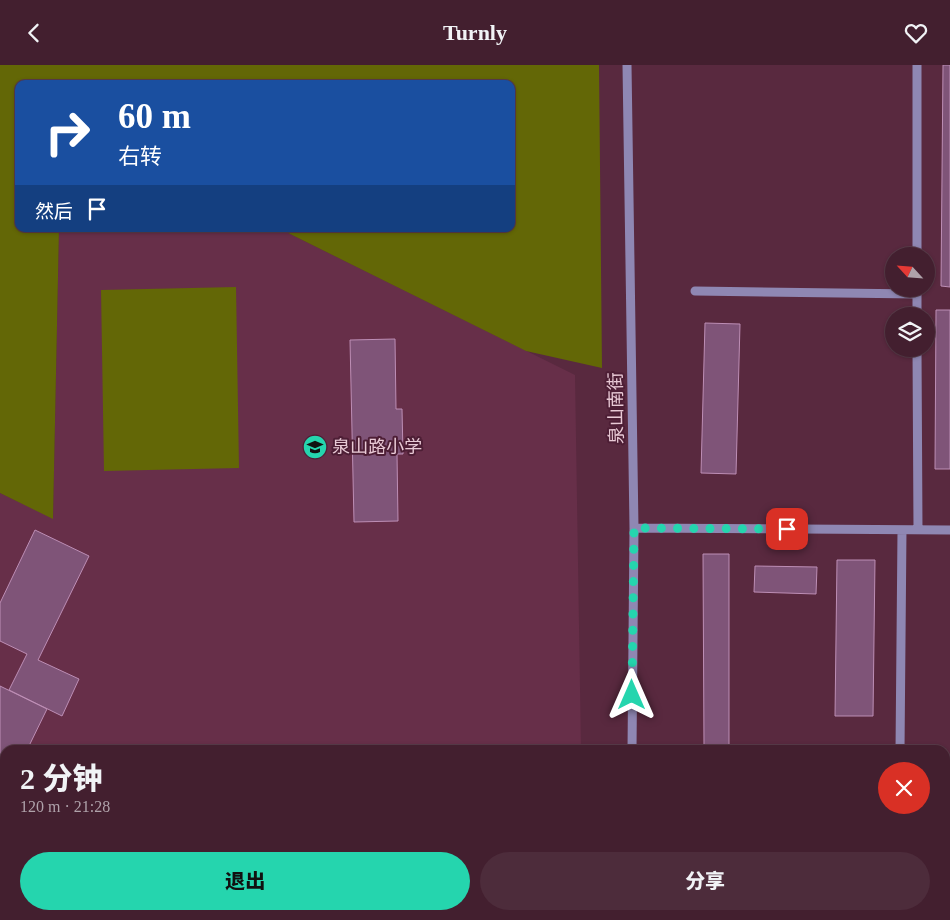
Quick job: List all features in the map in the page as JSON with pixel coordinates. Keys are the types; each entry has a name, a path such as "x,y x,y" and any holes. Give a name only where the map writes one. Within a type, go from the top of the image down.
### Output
{"street":[{"name":"泉山南街","path":"627,65 634,528 632,745"},
{"path":"917,65 917,247"},
{"path":"695,291 885,291"},
{"path":"917,357 918,530"},
{"path":"634,528 950,530"},
{"path":"900,745 902,530"}],"shaded area":[{"path":"0,65 599,65 602,368 526,351 286,232 515,232 515,80 15,80 15,232 59,232 53,519 0,493"},
{"name":"泉山路小学","path":"59,232 286,232 575,375 581,745 0,745 0,493 53,518"},
{"path":"236,287 239,468 104,471 101,290"}],"building":[{"path":"943,65 950,65 950,287 941,286"},
{"path":"936,310 950,310 950,469 935,469"},
{"path":"705,323 740,324 736,474 701,473"},
{"path":"395,339 396,409 402,409 403,454 397,454 398,521 354,522 350,340"},
{"path":"35,530 89,556 38,660 79,679 62,716 9,690 27,654 0,641 0,603"},
{"path":"703,554 729,554 729,745 704,745"},
{"path":"837,560 875,560 873,716 835,716"},
{"path":"755,566 817,567 816,594 754,592"},
{"path":"0,686 47,709 29,745 0,745"}],"place":[{"name":"泉山路小学","path":"315,447"}],"route":[{"path":"632,695 634,528 787,529"}]}
